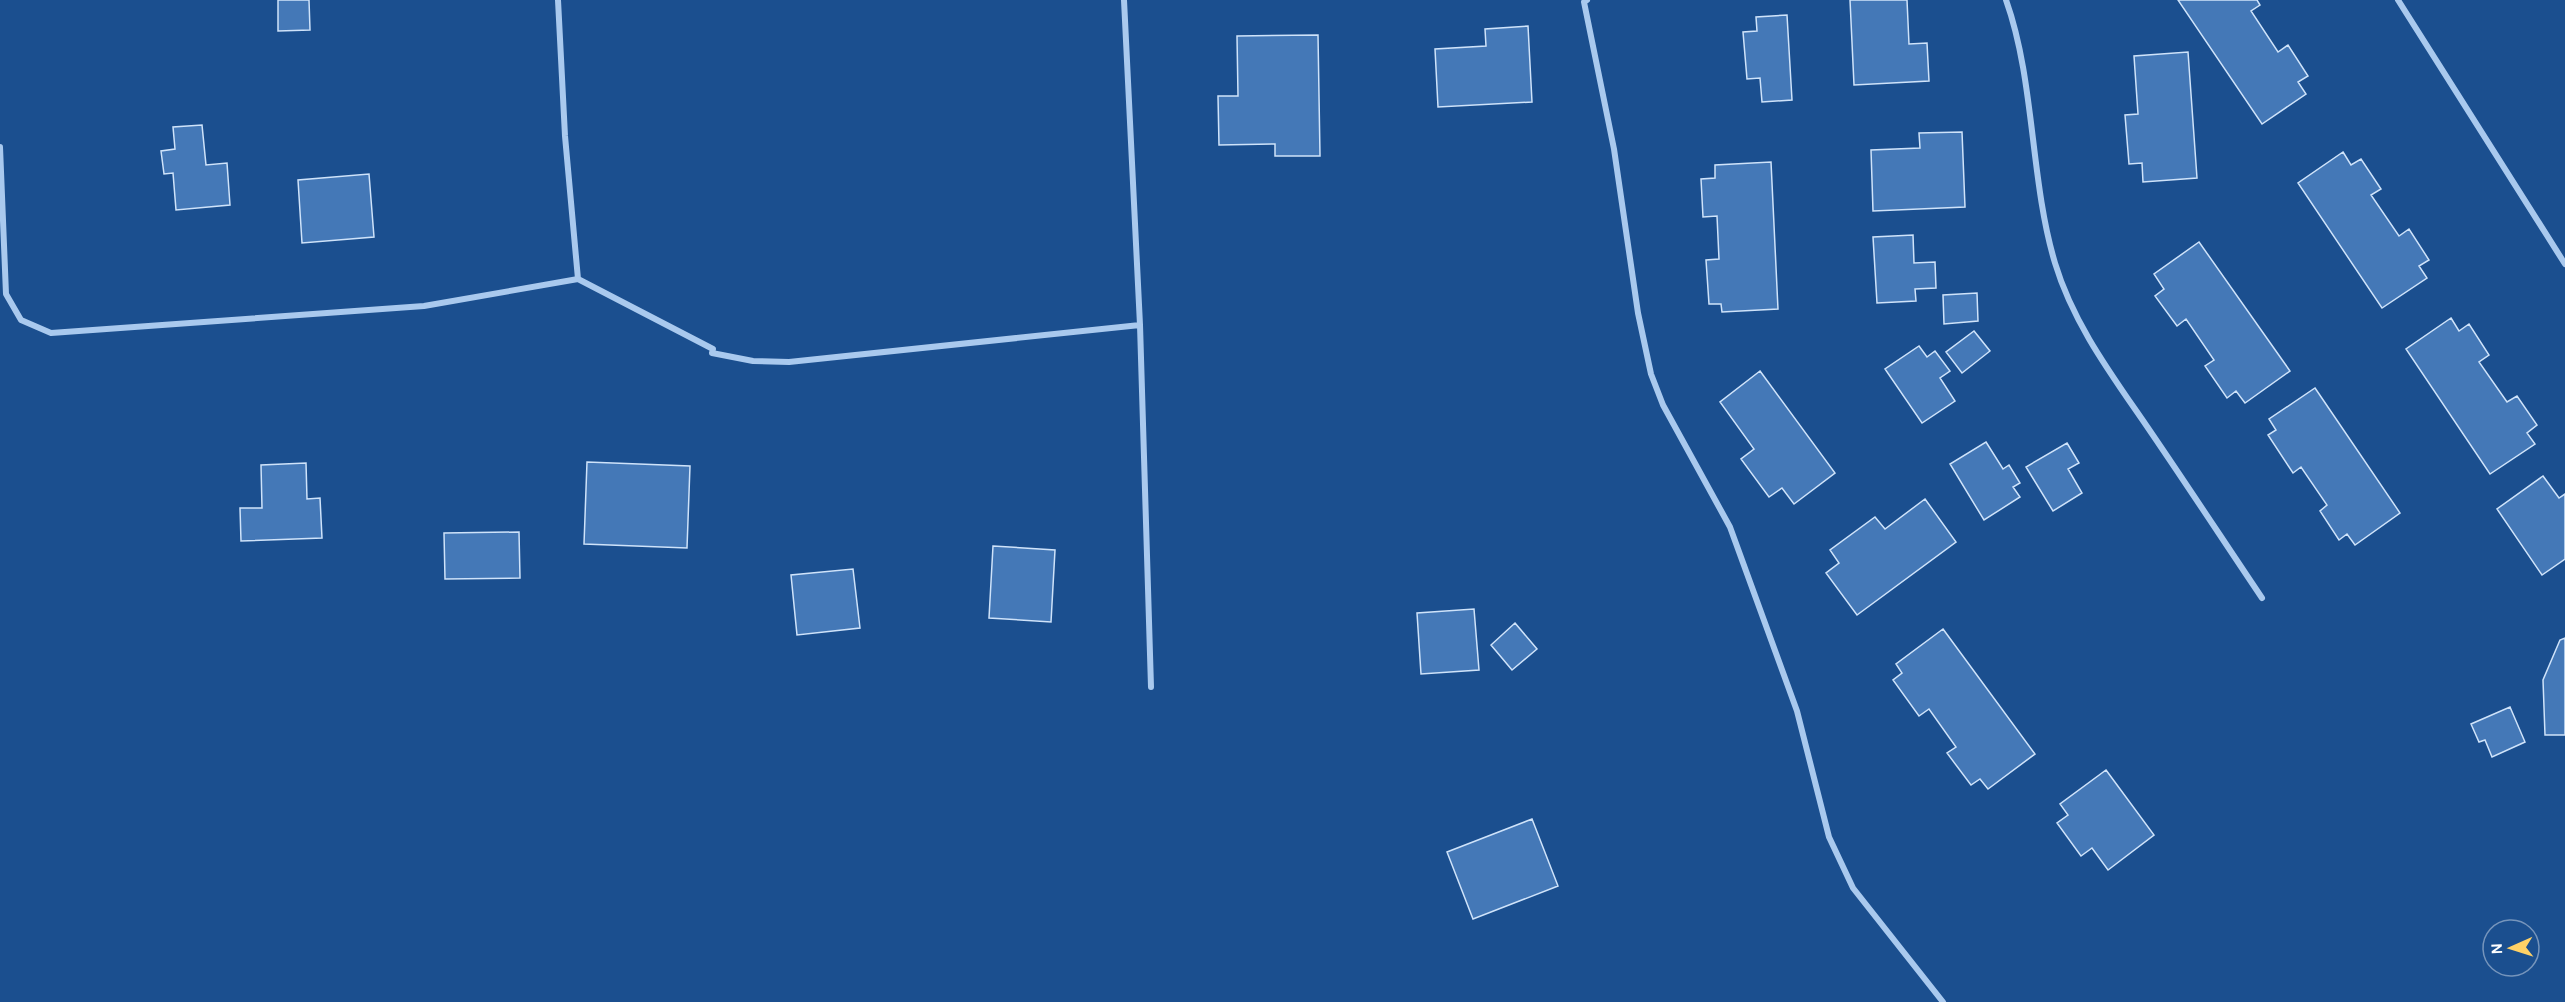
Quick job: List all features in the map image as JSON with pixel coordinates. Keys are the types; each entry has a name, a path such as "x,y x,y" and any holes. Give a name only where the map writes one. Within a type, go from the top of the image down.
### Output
{"street":[{"path":"558,0 565,136 578,279"},
{"path":"1124,0 1140,325 1151,687"},
{"path":"1587,0 1584,2 1614,148 1638,313 1651,374 1663,405 1730,527 1797,711 1829,837 1852,888 1943,1002"},
{"path":"2006,0 2018,44 2050,242 2069,301 2094,349 2262,598"},
{"path":"2398,0 2565,264"},
{"path":"0,147 6,294 21,320 51,333 424,306 578,279 713,349 712,353 753,361 789,362 1140,325"}],"building":[{"path":"278,0 309,0 310,30 278,31"},
{"path":"1850,0 1907,0 1909,44 1927,43 1929,81 1854,85"},
{"path":"2178,0 2257,0 2260,5 2251,11 2278,52 2288,45 2308,76 2298,82 2306,94 2262,124"},
{"path":"1787,15 1792,100 1762,102 1760,78 1747,79 1743,32 1757,31 1756,17"},
{"path":"1528,26 1532,102 1438,107 1435,49 1486,46 1485,29"},
{"path":"1318,35 1320,156 1275,156 1275,144 1219,145 1218,96 1238,96 1237,36"},
{"path":"2188,52 2197,178 2143,182 2142,163 2129,164 2125,115 2138,114 2134,56"},
{"path":"202,125 206,165 227,163 230,205 176,210 173,173 164,174 161,151 175,149 173,127"},
{"path":"1962,132 1965,207 1873,211 1871,150 1920,148 1919,133"},
{"path":"2343,152 2351,165 2361,159 2381,189 2371,195 2399,236 2409,229 2429,260 2419,266 2427,278 2382,308 2298,183"},
{"path":"1771,162 1778,309 1722,312 1721,304 1709,304 1706,260 1719,259 1717,216 1703,217 1701,179 1715,178 1715,165"},
{"path":"369,174 374,237 302,243 298,180"},
{"path":"1913,235 1914,263 1935,262 1936,288 1915,289 1916,301 1877,303 1873,237"},
{"path":"2199,242 2290,371 2245,403 2236,391 2227,398 2205,366 2214,360 2186,319 2177,326 2155,296 2164,289 2154,274"},
{"path":"1977,293 1978,321 1944,324 1943,295"},
{"path":"2451,318 2459,331 2469,324 2489,355 2479,362 2507,402 2517,396 2537,425 2527,433 2535,444 2490,474 2406,349"},
{"path":"1974,331 1990,351 1962,373 1946,352"},
{"path":"1919,346 1927,357 1935,351 1950,371 1940,378 1955,401 1922,423 1885,369"},
{"path":"1760,371 1835,473 1794,504 1782,488 1769,497 1741,459 1754,449 1720,402"},
{"path":"2315,388 2400,513 2355,545 2347,534 2339,540 2320,511 2327,505 2301,467 2293,473 2268,435 2276,430 2269,419"},
{"path":"1986,442 2003,469 2009,465 2020,483 2013,487 2020,497 1984,520 1950,464"},
{"path":"2067,443 2079,463 2068,469 2082,493 2053,511 2026,467"},
{"path":"587,462 690,466 687,548 584,544"},
{"path":"306,463 307,499 320,498 322,538 241,541 240,508 262,508 261,465"},
{"path":"2543,476 2559,498 2565,494 2565,559 2542,575 2497,509"},
{"path":"1925,499 1956,542 1857,615 1826,573 1839,563 1830,550 1875,517 1885,529"},
{"path":"519,532 520,578 445,579 444,533"},
{"path":"993,546 1055,550 1051,622 989,618"},
{"path":"853,569 860,628 797,635 791,575"},
{"path":"1474,609 1479,670 1421,674 1417,613"},
{"path":"1515,623 1537,649 1512,670 1491,645"},
{"path":"1943,629 2035,754 1988,789 1980,779 1971,785 1947,753 1956,747 1929,709 1919,716 1893,680 1902,673 1896,664"},
{"path":"2565,638 2565,735 2545,735 2543,680 2560,640"},
{"path":"2510,707 2525,742 2492,757 2485,740 2479,742 2471,724"},
{"path":"2106,770 2154,835 2108,870 2092,848 2081,856 2057,823 2068,815 2060,804"},
{"path":"1532,819 1558,886 1473,919 1447,852"}]}
